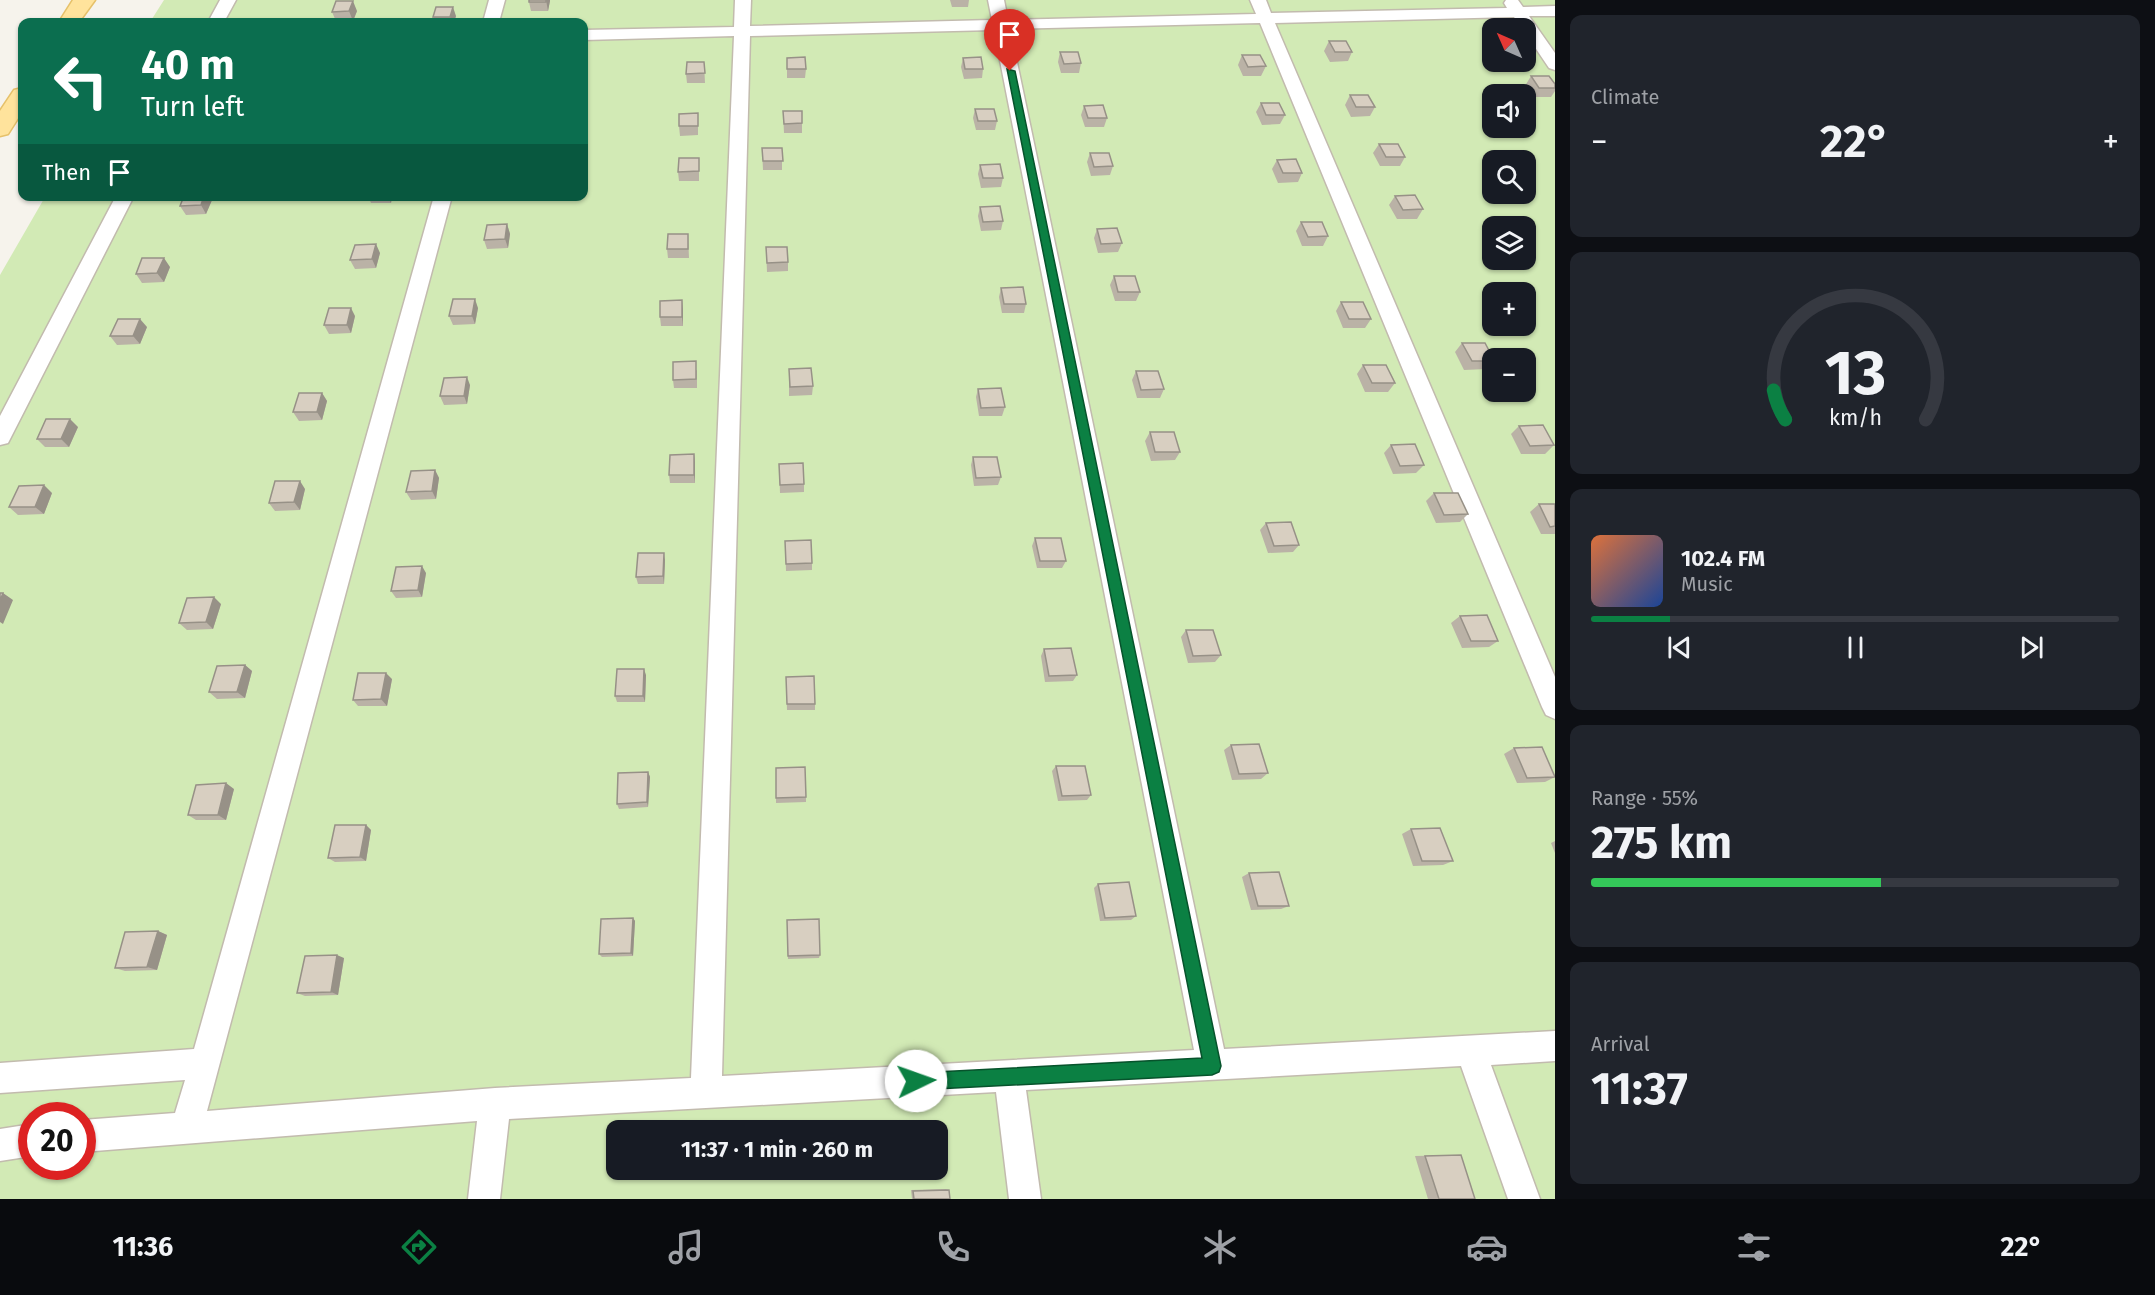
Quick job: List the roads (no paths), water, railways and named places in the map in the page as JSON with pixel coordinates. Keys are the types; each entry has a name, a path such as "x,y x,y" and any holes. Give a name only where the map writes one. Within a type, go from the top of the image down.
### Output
{"main road":[{"path":"72,18 84,0"},
{"path":"0,129 12,103"}],"lane":[{"path":"218,18 228,0"},
{"path":"492,18 497,0"},
{"path":"706,1092 742,0"},
{"path":"996,0 1212,1066"},
{"path":"1258,0 1555,707"},
{"path":"588,35 1267,19 1515,7 1555,11"},
{"path":"1515,7 1555,65"},
{"path":"0,437 122,201"},
{"path":"187,1128 442,201"},
{"path":"96,1135 495,1104 1555,1046"},
{"path":"1471,1051 1524,1199"},
{"path":"0,1078 205,1063"},
{"path":"1009,1077 1025,1199"},
{"path":"484,1199 495,1104"},
{"path":"0,1145 18,1142"}]}
